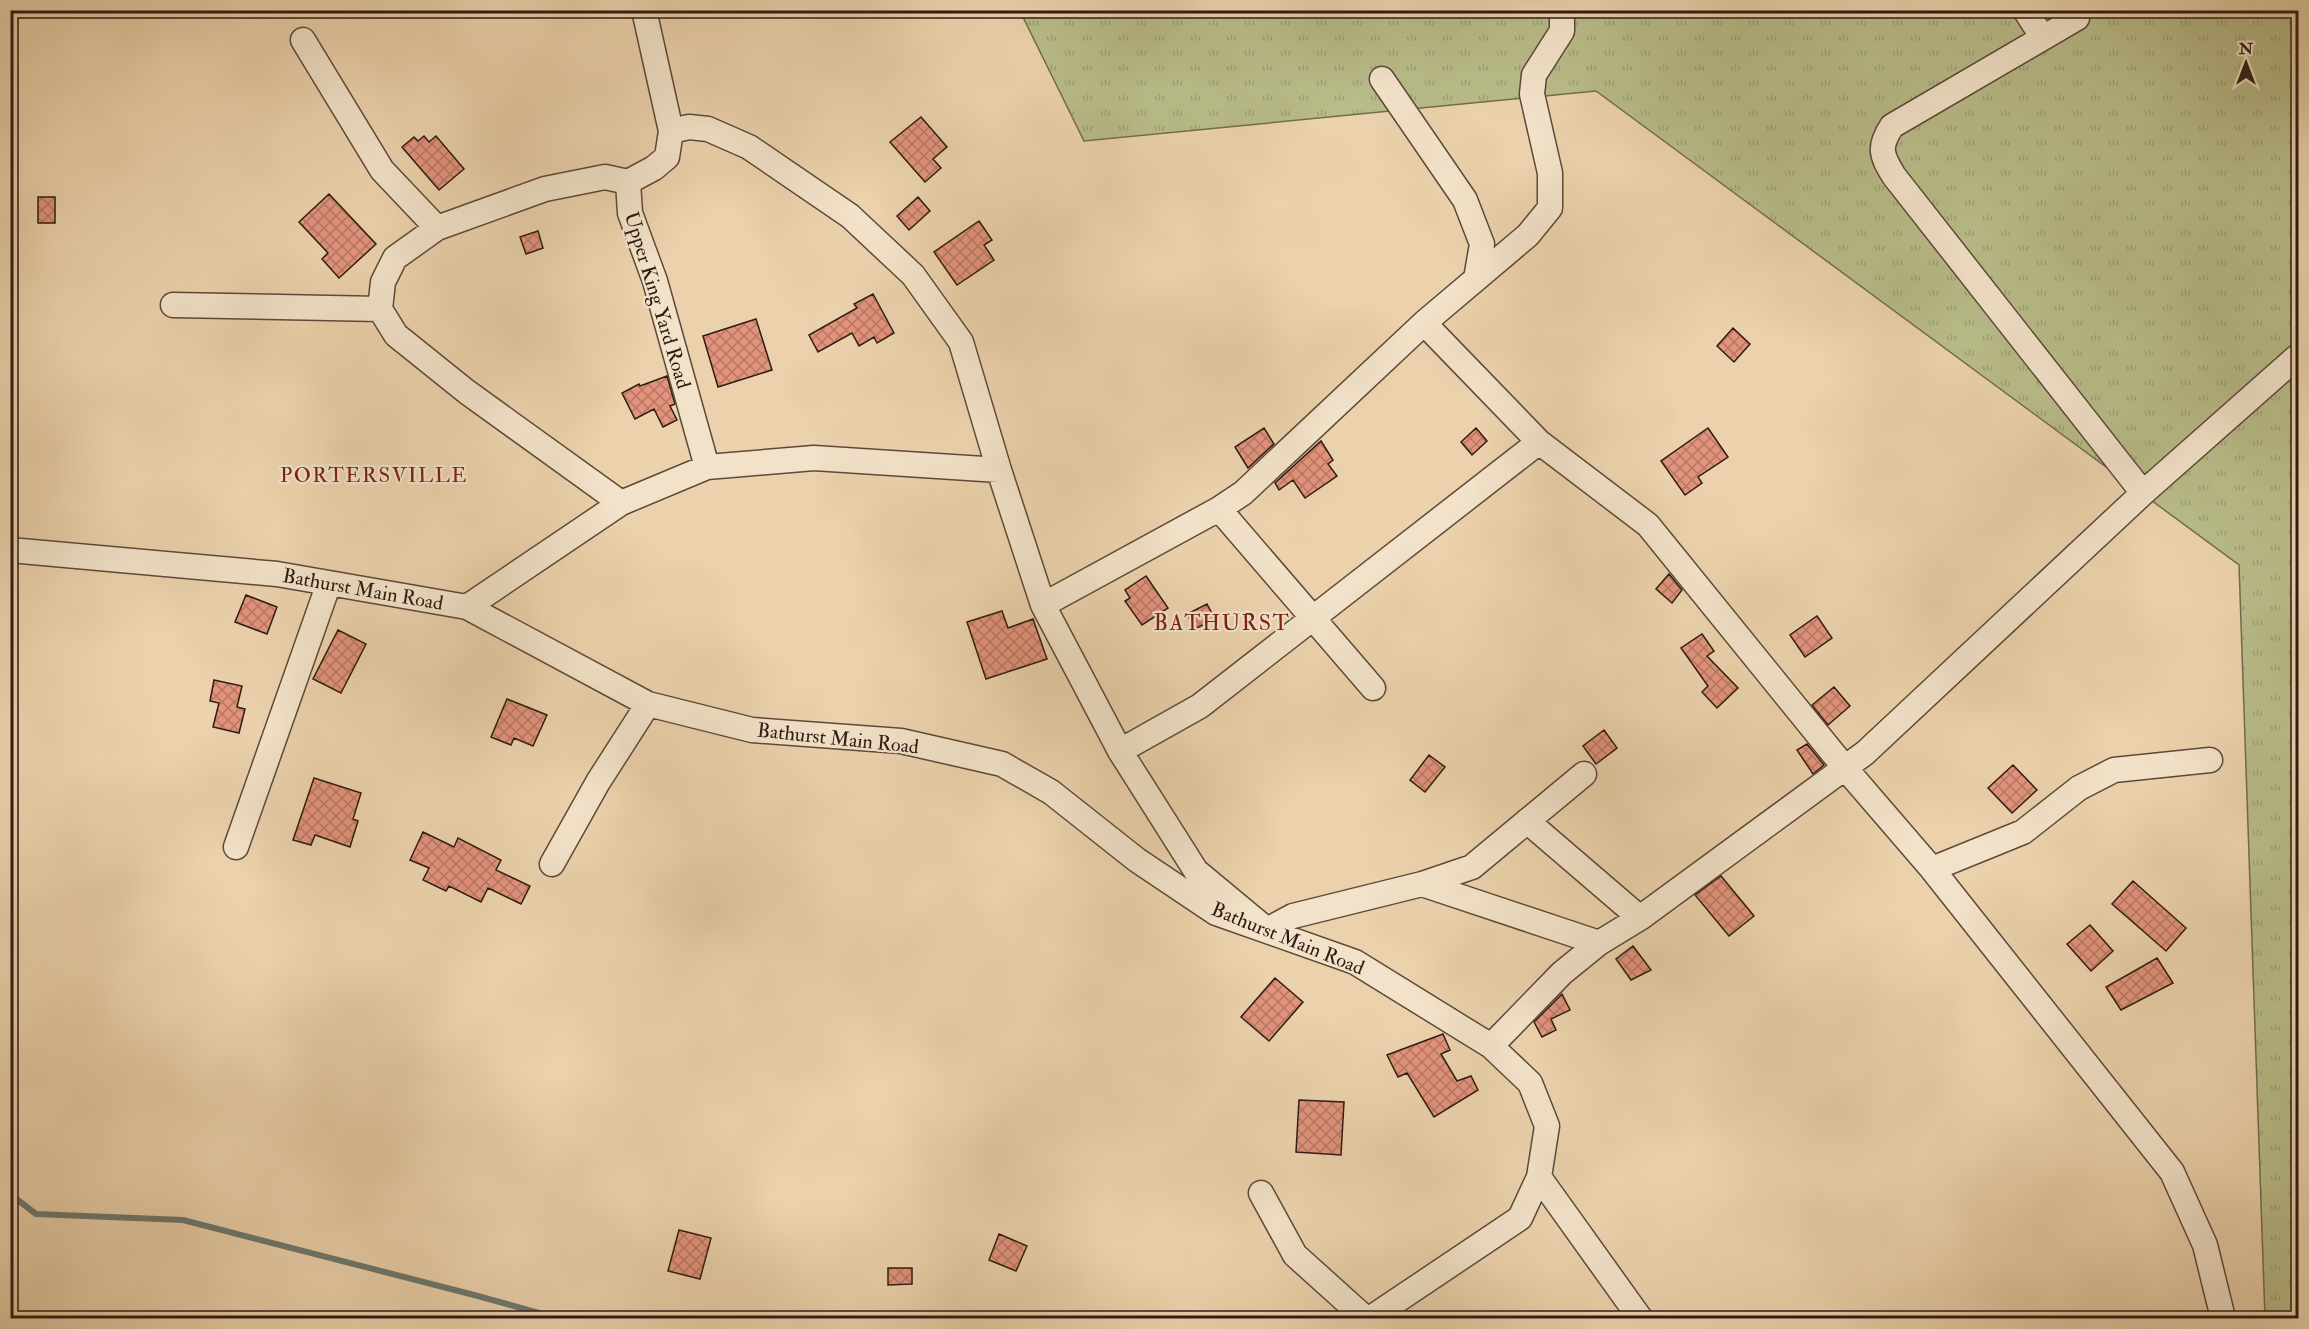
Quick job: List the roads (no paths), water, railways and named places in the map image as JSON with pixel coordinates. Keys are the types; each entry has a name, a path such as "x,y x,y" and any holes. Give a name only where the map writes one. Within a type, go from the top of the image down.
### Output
{"street":[{"path":"621,503 467,392 396,334 380,309 383,282 395,258 436,228 545,189 605,177 628,183 654,168 667,157 671,131 644,10"},
{"path":"1044,604 1219,509 1243,493 1424,323 1528,236 1550,208 1551,173 1532,94 1534,75 1562,31 1562,10"},
{"path":"2025,10 2043,38"},
{"path":"2077,18 1892,126 1882,141 1883,158 1894,176 2143,493"},
{"path":"303,40 382,170 436,228"},
{"path":"1382,79 1465,200 1482,244 1476,279"},
{"path":"671,131 689,128 708,129 749,147 850,216 913,275 961,342 999,470 1044,604 1120,751 1196,871 1267,930 1293,916 1422,884 1472,867 1584,774"},
{"name":"Upper King Yard Road","path":"628,183 630,213 655,280 707,467"},
{"path":"173,305 380,309"},
{"path":"1424,323 1539,442 1648,525 1845,768 1932,869 2172,1172 2205,1245 2223,1318"},
{"path":"1491,1046 1562,973 1599,943 1640,918 1865,753 2143,493 2298,356"},
{"path":"1120,751 1200,706 1539,442"},
{"path":"467,607 621,503 707,467 814,458 999,470"},
{"path":"1219,509 1373,688"},
{"name":"Bathurst Main Road","path":"10,550 277,574 467,607 648,704 752,730 901,741 1002,764 1051,792 1137,860 1216,913 1355,962 1491,1046 1530,1083 1546,1126 1539,1177 1521,1218 1371,1318"},
{"path":"236,847 329,583"},
{"path":"552,864 598,782 648,704"},
{"path":"1932,869 2023,832 2079,788 2114,770 2210,760"},
{"path":"1527,821 1640,918"},
{"path":"1422,884 1599,943"},
{"path":"1539,1177 1640,1318"},
{"path":"1261,1193 1295,1255 1365,1318"}],"waterway":[{"path":"10,1194 36,1214 183,1220 557,1318"}],"district":[{"name":"PORTERSVILLE","path":"374,475"},
{"name":"BATHURST","path":"1222,622"}]}
